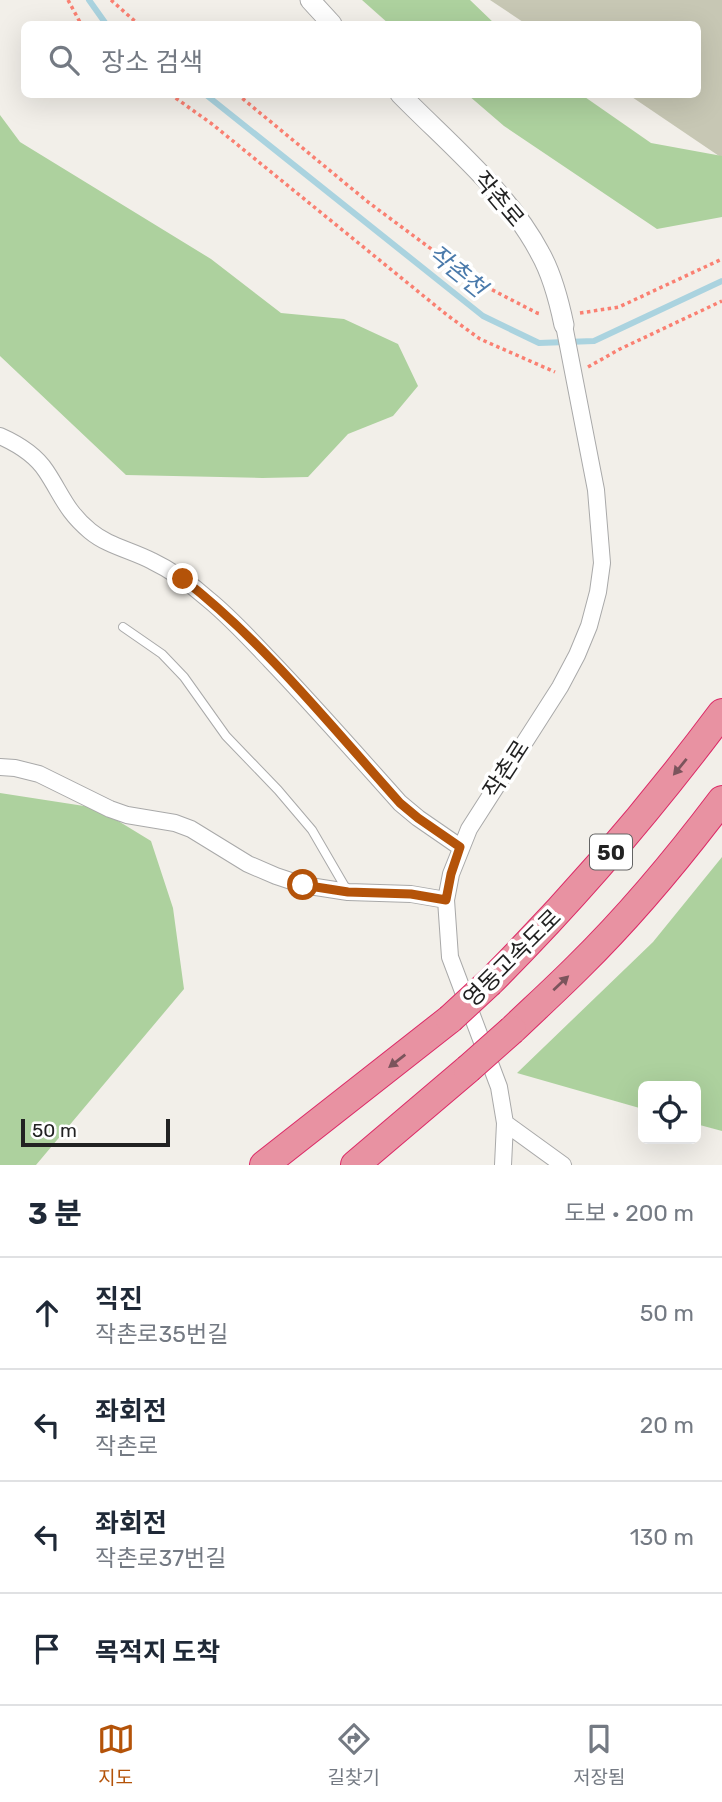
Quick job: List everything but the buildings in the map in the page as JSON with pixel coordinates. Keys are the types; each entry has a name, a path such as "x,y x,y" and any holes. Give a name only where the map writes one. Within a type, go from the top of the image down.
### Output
{"highway":[{"name":"영동고속도로","path":"264,1165 450,1019 490,982 581,887 643,814 722,713"},
{"name":"50","path":"355,1165 512,1030 579,966 694,836 722,800"}],"street":[{"path":"310,0 329,21"},
{"name":"작촌로","path":"404,98 505,202 541,254 563,320 596,490 602,563 589,626 560,687 477,814 460,847 446,900 450,957 499,1087 505,1123 503,1165"},
{"path":"0,436 17,444 34,457 45,469 64,504 92,533 183,579 210,600 299,690 400,803 460,847"},
{"path":"0,767 39,774 127,815 175,823 191,829 248,864 303,885 348,892 411,894 446,900"},
{"path":"505,1123 563,1165"}],"lane":[{"path":"123,628 162,654 184,677 226,736 312,830 348,892"}],"path":[{"path":"68,0 79,21"},
{"path":"111,0 135,21"},
{"path":"176,98 212,124 480,339 555,372 573,375 620,349 722,301"},
{"path":"242,98 368,202 472,280 537,313 563,320 619,307 722,259"}],"shaded area":[{"path":"490,0 722,0 722,158 633,98 701,98 701,21 522,21"}],"green space":[{"path":"362,0 470,0 492,21 386,21"},
{"path":"471,98 586,98 651,143 722,156 722,217 657,229 504,126"},
{"path":"0,115 20,142 211,259 281,313 344,319 398,344 418,386 393,416 348,434 308,477 126,475 0,356"},
{"path":"0,793 97,808 151,841 173,908 184,989 36,1165 0,1165"},
{"path":"722,857 722,1131 701,1125 701,1081 638,1081 638,1108 517,1073 653,942"}],"waterway":[{"name":"작촌천","path":"89,0 104,21"},
{"name":"작촌천","path":"210,98 483,316 539,343 594,341 722,281"}],"route":[{"path":"183,579 232,621 299,690 400,803 460,847 446,900 411,894 348,892 303,885"}]}
